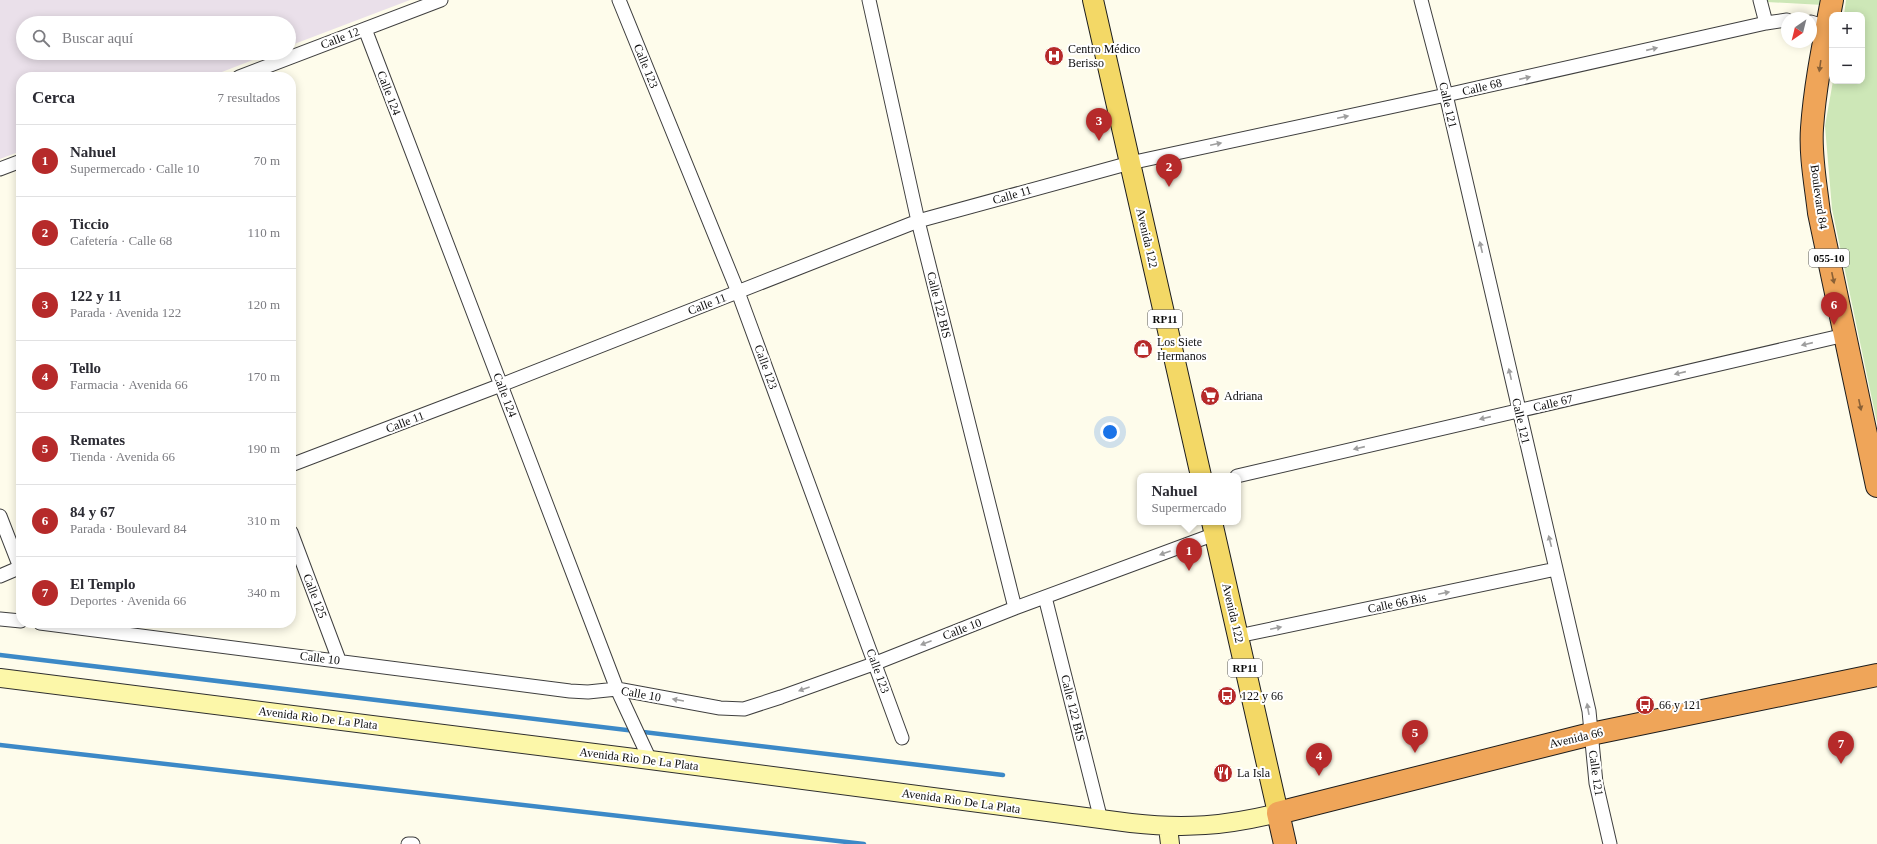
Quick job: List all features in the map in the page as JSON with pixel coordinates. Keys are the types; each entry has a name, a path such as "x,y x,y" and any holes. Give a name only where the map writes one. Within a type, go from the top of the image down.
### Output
{"highway":[{"name":"Boulevard 84","path":"1832,0 1819,25 1812,129 1814,169 1819,213 1877,486"},
{"name":"Avenida 66","path":"1278,813 1591,734 1877,675"},
{"name":"Avenida 122","path":"1278,813 1285,844"}],"main road":[{"name":"Avenida 122","path":"1093,0 1200,473"},
{"name":"Avenida 122","path":"1213,528 1278,813"},
{"name":"Avenida Rìo De La Plata","path":"0,678 650,760 1101,820 1169,835 1278,813"}],"street":[{"name":"Calle 12","path":"296,55 441,0"},
{"name":"Calle 123","path":"619,0 738,292 876,663 902,738"},
{"name":"Calle 122 BIS","path":"869,0 918,220 1014,608"},
{"name":"Calle 121","path":"1421,0 1446,95 1518,411 1589,711 1596,783 1610,844"},
{"path":"1760,0 1766,23"},
{"name":"Calle 68","path":"1130,163 1781,21"},
{"name":"Calle 124","path":"365,29 617,689 650,760"},
{"name":"Calle 12","path":"252,72 284,60"},
{"path":"0,169 16,163"},
{"name":"Calle 11","path":"296,463 501,385 918,220 1130,163"},
{"name":"Calle 67","path":"1241,475 1845,335"},
{"path":"0,516 16,556"},
{"name":"Calle 10","path":"81,628 339,660 570,691 588,692 617,689 720,708 744,709 876,663 1045,597 1213,528"},
{"name":"Calle 125","path":"296,545 339,660"},
{"name":"Calle 66 Bis","path":"1238,636 1556,569"},
{"path":"0,576 16,570"},
{"name":"Calle 122 BIS","path":"1045,597 1101,820"},
{"path":"0,619 16,621"}],"shaded area":[{"path":"0,0 410,0 296,43 296,16 16,16 16,60 253,60 222,72 16,72 16,153 0,159"}],"green space":[{"path":"1767,0 1824,0 1823,5 1767,2"},
{"path":"1846,0 1877,0 1877,423 1832,209 1825,126 1832,84 1865,84 1865,12 1844,12"}],"waterway":[{"path":"0,655 1003,775"},
{"path":"0,745 864,844"}],"place":[{"name":"Centro Médico Berisso","path":"1054,56"},
{"name":"122 y 11","path":"1099,141"},
{"name":"Ticcio","path":"1169,187"},
{"name":"84 y 67","path":"1834,325"},
{"name":"Los Siete Hermanos","path":"1143,349"},
{"name":"Adriana","path":"1210,396"},
{"name":"Nahuel","path":"1189,571"},
{"name":"122 y 66","path":"1227,696"},
{"name":"66 y 121","path":"1645,705"},
{"name":"Remates","path":"1415,753"},
{"name":"El Templo","path":"1841,764"},
{"name":"La Isla","path":"1223,773"},
{"name":"Tello","path":"1319,776"}]}
